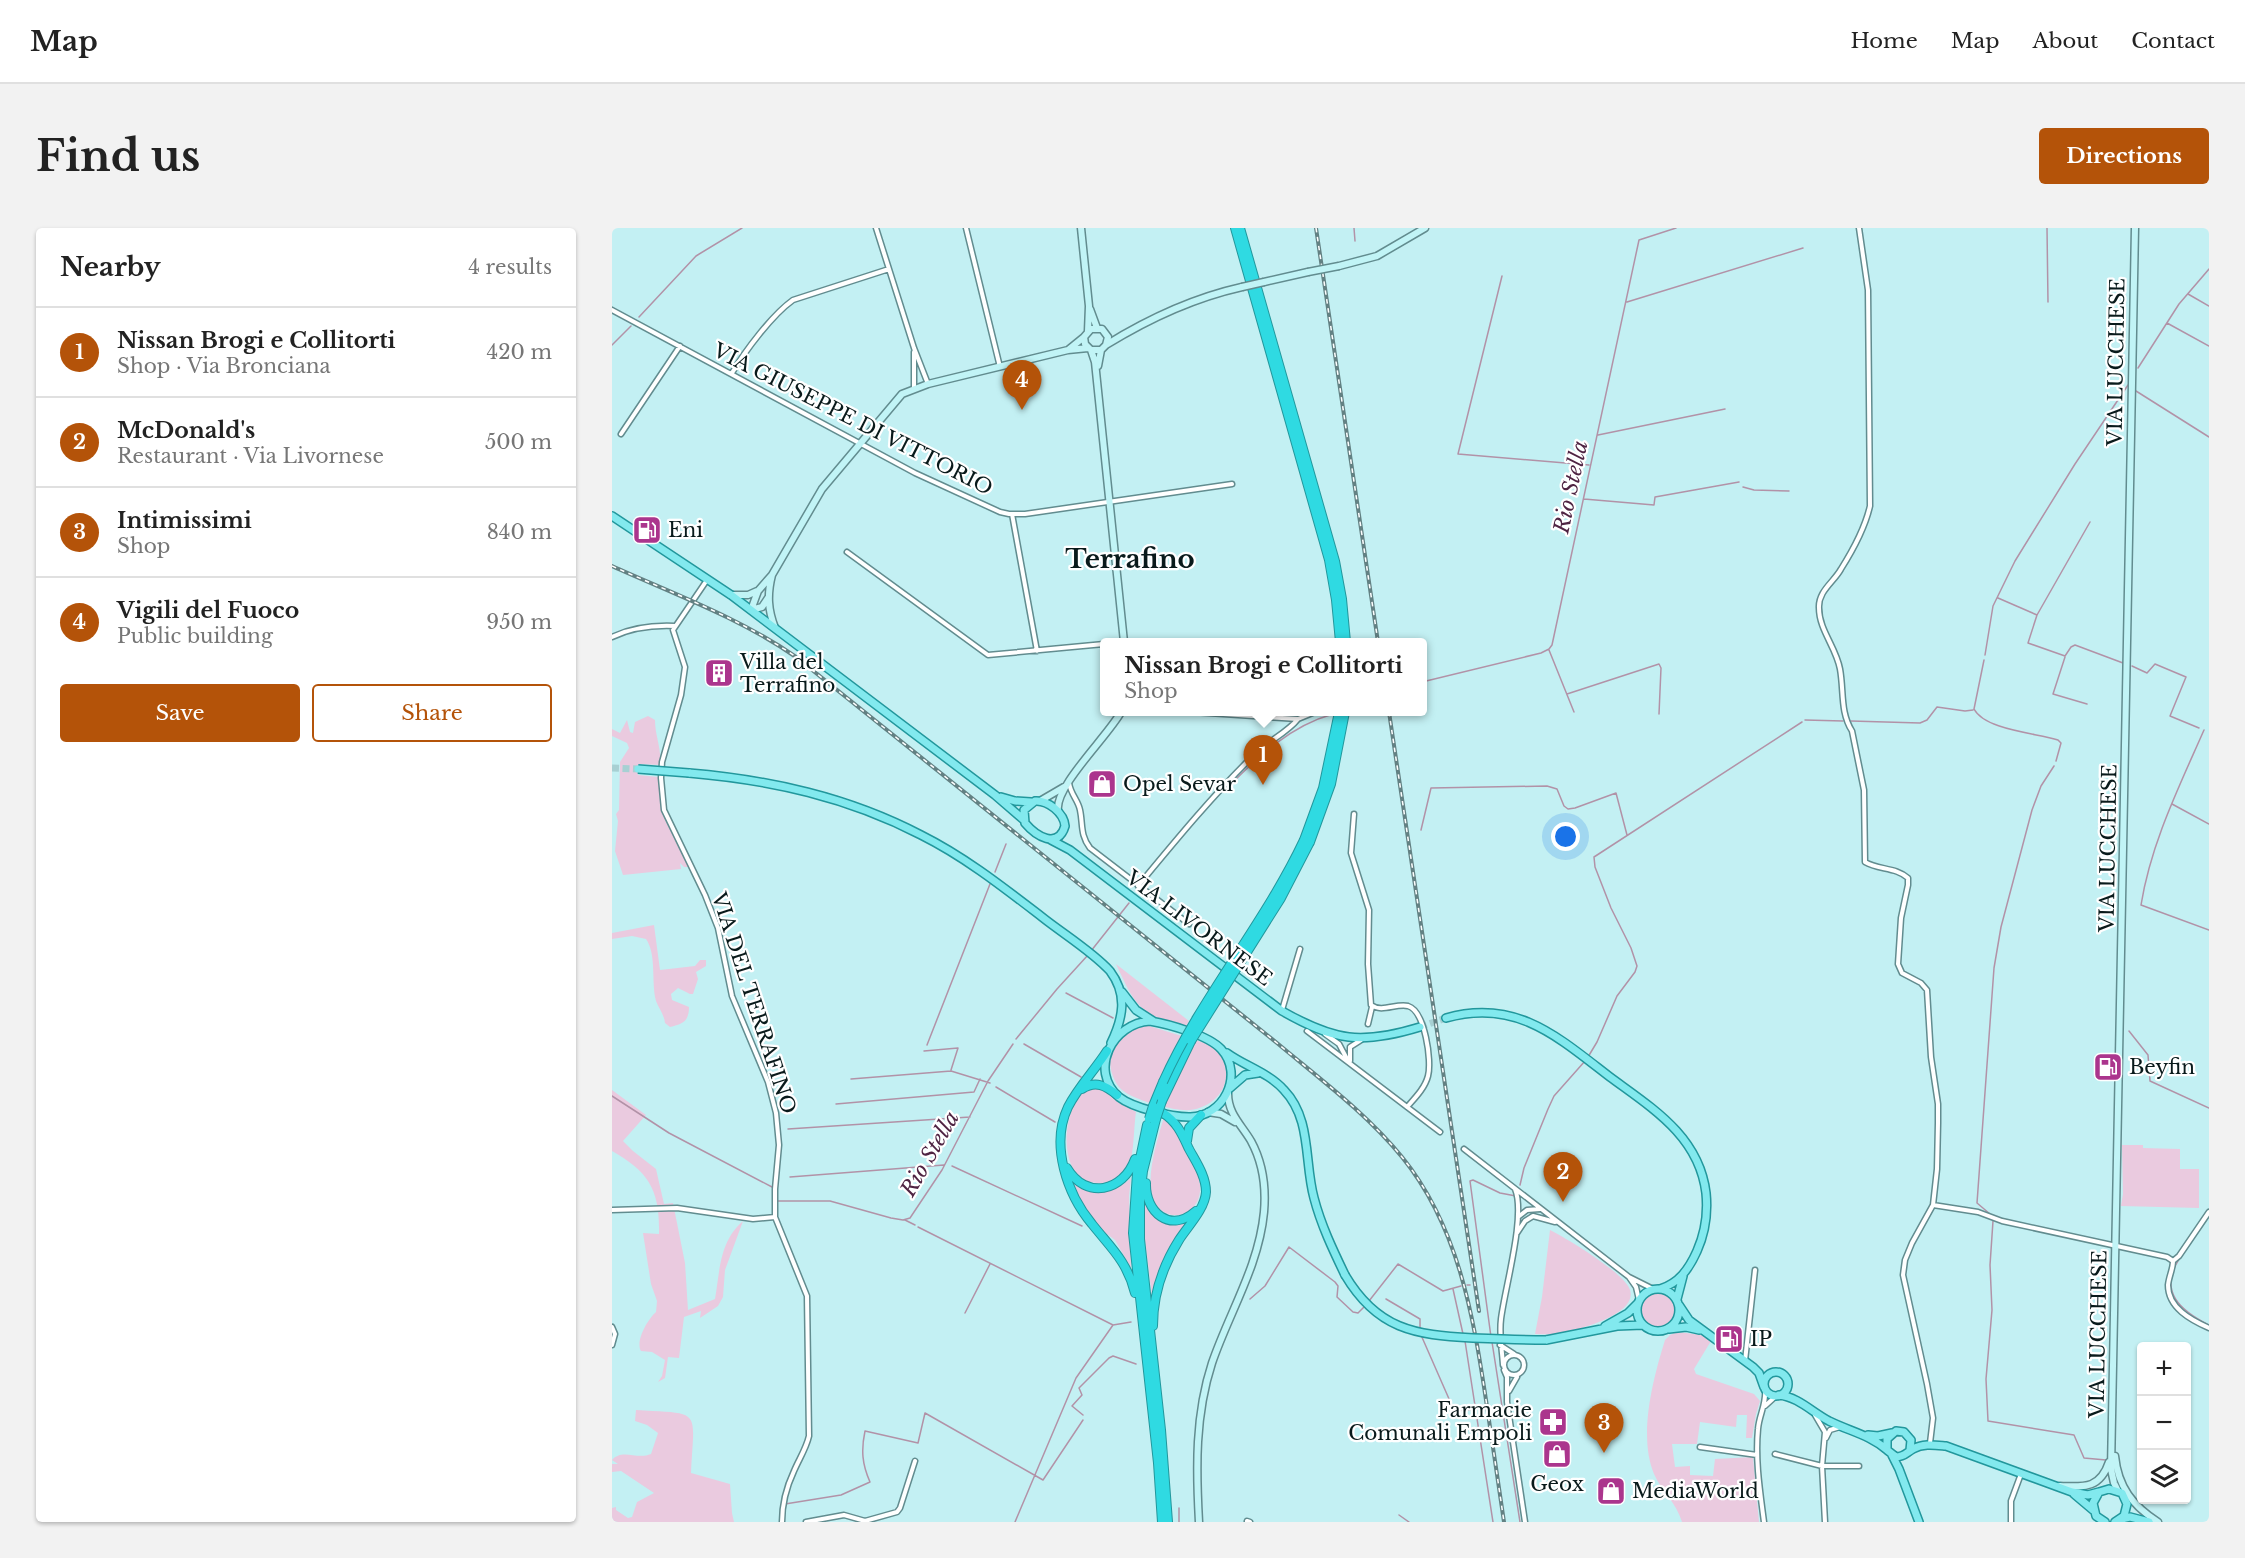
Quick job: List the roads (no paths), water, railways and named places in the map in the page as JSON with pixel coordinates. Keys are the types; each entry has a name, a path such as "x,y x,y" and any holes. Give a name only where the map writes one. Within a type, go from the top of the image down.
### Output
{"highway":[{"path":"1234,228 1329,560 1340,638"},
{"path":"1240,228 1335,561 1346,638"},
{"path":"1200,1208 1190,1216 1178,1220 1166,1219 1152,1209 1146,1192 1153,1106 1178,1051 1307,841 1323,788 1338,716"},
{"path":"1062,1156 1068,1171 1083,1184 1097,1189 1112,1186 1123,1180 1129,1173 1167,1086 1191,1041 1281,898 1331,783 1344,716"},
{"path":"1109,1047 1066,1110 1061,1127 1062,1156 1070,1187 1080,1208 1118,1253 1129,1273 1144,1337"},
{"path":"1074,1096 1084,1087 1093,1084 1104,1086 1117,1095"},
{"path":"1153,1361 1153,1316 1161,1275 1170,1255 1200,1208 1206,1188 1202,1173 1177,1125 1163,1113"},
{"path":"1189,1148 1188,1131 1205,1114"},
{"path":"1151,1121 1137,1173 1133,1233 1158,1463 1162,1522"},
{"path":"1149,1143 1140,1197 1140,1239 1168,1522"}],"main road":[{"path":"1081,228 1089,306 1086,334 1096,376 1123,638"},
{"path":"751,610 758,591 772,575 822,489 899,396 928,384 1068,350 1103,348 1122,335 1191,301 1377,256 1425,228"},
{"name":"VIA LUCCHESE","path":"2135,228 2111,1469 2114,1483 2118,1491 2125,1496 2127,1504 2149,1522"},
{"path":"1089,306 1108,338 1096,376"},
{"path":"1068,350 1086,334 1101,329 1122,335"},
{"name":"VIA LIVORNESE","path":"612,516 731,595 995,795 1024,819 1027,826 1070,850 1282,1011 1312,1029"},
{"path":"772,575 768,598 775,628"},
{"path":"731,595 748,595 758,591"},
{"path":"751,610 762,607 768,598"},
{"path":"1058,812 1057,802 1060,795 1118,716"},
{"path":"638,769 742,778 807,791 835,799 901,825 991,878 1087,952 1110,971 1136,1010 1155,1022"},
{"path":"1067,784 1040,801 1058,812 1065,822 1064,830 1070,850"},
{"name":"VIA LIVORNESE","path":"995,795 1016,801 1040,801"},
{"path":"1024,819 1024,810 1031,802"},
{"path":"1051,840 1059,837 1064,830"},
{"path":"1120,989 1122,1012 1120,1024 1109,1047 1106,1072 1117,1095 1134,1105 1163,1113 1188,1117 1221,1114 1237,1123"},
{"path":"1446,1018 1481,1012 1516,1017 1544,1029 1673,1126 1689,1145 1697,1161 1706,1191 1706,1219 1698,1248 1683,1274 1677,1301 1679,1312 1677,1320 1666,1329"},
{"path":"1109,1047 1122,1031 1131,1025 1147,1021 1155,1022 1206,1038 1283,1089 1298,1110 1304,1130 1314,1198 1327,1237 1345,1275 1367,1305 1390,1323 1407,1330 1445,1337 1546,1340 1617,1326 1643,1325"},
{"path":"1312,1029 1340,1036 1368,1038 1389,1036 1420,1027"},
{"path":"1199,1522 1197,1456 1202,1400 1215,1356 1255,1255 1264,1211 1264,1188 1259,1161 1249,1139 1229,1108 1228,1092 1231,1070 1222,1050"},
{"path":"1205,1114 1217,1106 1236,1081 1245,1075 1262,1074"},
{"path":"1595,1330 1628,1313 1643,1295 1671,1285 1683,1274"},
{"path":"1657,1289 1671,1293 1685,1317 1753,1367 1759,1373 1770,1394 1787,1396 1841,1426 1862,1434 1878,1436 1904,1432 1910,1437 1961,1450 2072,1492 2088,1495 2102,1491 2118,1491"},
{"path":"1639,1301 1637,1315 1643,1325 1654,1331 1686,1328 1703,1330"},
{"path":"1753,1367 1784,1374 1798,1401"},
{"path":"1765,1388 1767,1376 1773,1371"},
{"path":"1778,1396 1786,1391 1788,1383"},
{"path":"2113,1425 2116,1465 2123,1487 2136,1506 2158,1522"},
{"path":"1892,1433 1886,1443 1889,1453 1899,1468 1918,1522"},
{"path":"1862,1434 1889,1453 1900,1457 1910,1450 1933,1444"},
{"path":"1910,1437 1912,1444 1910,1450"},
{"path":"2055,1486 2080,1487 2097,1482 2107,1467 2112,1444"},
{"name":"VIA LUCCHESE","path":"2094,1511 2094,1499 2102,1491 2111,1469"},
{"path":"2072,1492 2090,1505 2105,1522"},
{"path":"2118,1521 2126,1512 2127,1504"},
{"path":"2118,1521 2130,1517 2149,1522"}],"street":[{"path":"876,228 914,348 928,384"},
{"path":"966,228 1000,367"},
{"path":"1859,228 1868,290 1870,506 1845,563 1823,591 1818,606 1822,626 1840,666 1845,717 1852,731 1864,790 1865,862 1875,867 1897,871 1908,878 1901,918 1898,964 1902,973 1921,983 1928,995 1930,1057 1938,1104 1937,1169 1933,1205 1912,1243 1905,1260 1903,1275 1927,1384 1933,1444"},
{"path":"732,374 746,352 783,308 793,300 889,269"},
{"name":"VIA GIUSEPPE DI VITTORIO","path":"612,310 859,444 1000,512 1012,514 1232,484"},
{"path":"621,434 680,346"},
{"path":"914,348 914,388"},
{"path":"1012,514 1038,651"},
{"path":"847,552 984,654 995,655 1100,644"},
{"path":"612,637 651,625 676,626 708,579"},
{"name":"VIA DEL TERRAFINO","path":"676,626 673,635 685,667 681,694 662,762 664,810 705,895 718,928 732,996 768,1082 779,1129 775,1217 803,1284 808,1310 809,1436 807,1446 784,1497 782,1522"},
{"path":"1259,716 1298,719"},
{"path":"1138,886 1243,766 1262,747 1304,716"},
{"path":"1067,784 1080,809 1083,835 1087,844 1189,924"},
{"path":"1060,795 1071,795"},
{"path":"1354,814 1351,853 1369,910 1368,964 1372,1006 1368,1024"},
{"path":"1282,1011 1300,949"},
{"path":"1372,1006 1379,1008 1408,1006 1418,1013 1422,1020 1429,1074 1422,1088 1407,1107"},
{"name":"VIA LIVORNESE","path":"1312,1029 1339,1044 1352,1064"},
{"name":"VIA LIVORNESE","path":"1312,1029 1352,1064 1440,1132"},
{"path":"1352,1064 1348,1055 1351,1045 1368,1038"},
{"path":"1464,1149 1629,1277 1657,1289"},
{"path":"1514,1188 1518,1196 1517,1217 1501,1317 1500,1344 1507,1377 1507,1394 1525,1522"},
{"path":"1933,1205 1978,1212 2002,1221 2163,1255 2173,1261"},
{"path":"612,1210 677,1208 756,1219 775,1217"},
{"path":"1517,1217 1527,1210 1540,1209"},
{"path":"2209,1212 2179,1256 2173,1261 2168,1287 2174,1304 2188,1317 2209,1328"},
{"path":"1515,1236 1522,1224 1533,1216 1562,1226"},
{"path":"1745,1361 1755,1270"},
{"path":"1629,1277 1636,1287 1639,1301"},
{"path":"612,1327 615,1334 612,1346"},
{"path":"1500,1344 1521,1358 1524,1365 1507,1394"},
{"path":"1504,1368 1507,1357 1517,1355"},
{"path":"1504,1368 1512,1376 1521,1373"},
{"path":"1764,1522 1757,1455 1758,1430 1766,1395 1765,1388"},
{"path":"1762,1412 1770,1399 1778,1396"},
{"path":"1809,1409 1823,1426 1826,1438"},
{"path":"1825,1522 1822,1466 1826,1438 1830,1430 1841,1426"},
{"path":"1700,1448 1757,1455"},
{"path":"1775,1454 1822,1466 1860,1466"},
{"path":"806,1522 844,1515 865,1521 897,1512 915,1461"},
{"path":"2011,1522 2011,1501 2022,1473"}],"waterway":[{"path":"639,317 696,256 742,228"},
{"path":"1354,228 1355,241"},
{"name":"Rio Stella","path":"1427,681 1541,653 1552,645 1639,240 1676,228"},
{"path":"2047,228 2048,302"},
{"path":"1627,302 1803,248"},
{"path":"2138,368 2179,304 2209,269"},
{"path":"1502,276 1458,454 1589,465"},
{"path":"2188,294 2209,306"},
{"path":"2167,323 2209,346"},
{"path":"612,345 631,326"},
{"path":"1985,655 1993,606 2015,561 2075,464 2128,385"},
{"path":"2136,391 2209,437"},
{"path":"1598,435 1725,409"},
{"path":"1584,499 1654,505 1655,497 1739,482"},
{"path":"1743,487 1754,490 1789,491"},
{"path":"2037,615 2090,522"},
{"path":"1998,598 2037,615 2028,643 2065,656 2075,645 2123,663"},
{"path":"1549,650 1574,712"},
{"path":"2065,657 2053,694 2087,704"},
{"path":"1984,660 1974,709 1989,722 2012,730 2058,740 2061,743 2056,761"},
{"path":"1567,694 1659,664 1661,668 1659,714"},
{"path":"2132,666 2147,673 2155,664 2186,677 2170,716 2199,728"},
{"path":"1851,721 1920,723 1927,720 1937,707 1973,710"},
{"name":"Rio Stella","path":"1228,787 1276,743 1303,726 1327,716"},
{"path":"1805,720 1843,721"},
{"path":"1588,1057 1617,996 1637,966 1631,948 1611,908 1595,867 1594,857 1802,722"},
{"path":"2204,730 2159,837 2141,905 2209,930"},
{"path":"1990,1214 1977,1203 1994,968 2001,927 2032,810 2041,786 2054,766"},
{"path":"1421,830 1431,788 1547,786 1557,789 1564,806 1568,809 1616,793 1627,835"},
{"path":"2172,804 2209,824"},
{"path":"995,872 1006,844"},
{"path":"927,1045 990,884"},
{"name":"Rio Stella","path":"1091,951 1129,903"},
{"name":"Rio Stella","path":"1016,1039 1088,955"},
{"path":"1066,993 1113,1018"},
{"path":"2129,1031 2148,1055 2150,1081 2209,1108"},
{"name":"Rio Stella","path":"778,1201 830,1201 891,1218 903,1220 910,1218 942,1170 988,1081 1013,1044"},
{"path":"1024,1044 1081,1077"},
{"path":"924,1051 958,1048 951,1070"},
{"path":"1520,1185 1524,1168 1554,1096 1585,1061"},
{"path":"851,1079 951,1071 990,1083"},
{"path":"836,1104 974,1092 980,1079"},
{"path":"996,1087 1055,1122"},
{"name":"Rio Stella","path":"612,1096 669,1133 772,1187"},
{"path":"788,1129 970,1117"},
{"path":"790,1177 944,1165"},
{"path":"952,1166 1082,1226"},
{"path":"1491,1337 1470,1181 1473,1180 1500,1193 1516,1196"},
{"path":"905,1220 915,1225"},
{"path":"1993,1221 1990,1265 1992,1310 1986,1379 1988,1421 2074,1435 2084,1458 2106,1460"},
{"path":"918,1227 1113,1325 1131,1322"},
{"path":"1250,1299 1265,1286 1289,1247 1335,1282 1338,1286 1337,1297 1353,1312 1358,1313 1366,1305"},
{"path":"2179,1259 2173,1271 2172,1291 2182,1307 2209,1325"},
{"path":"965,1313 990,1264"},
{"path":"1369,1301 1398,1264 1443,1291 1461,1286"},
{"path":"1453,1289 1463,1334"},
{"path":"1386,1299 1420,1319 1420,1331"},
{"path":"1015,1522 1076,1378 1113,1325"},
{"path":"1421,1335 1453,1408 1458,1411 1476,1409"},
{"path":"1465,1341 1493,1522"},
{"path":"1492,1342 1520,1522"},
{"path":"1083,1415 1072,1406 1082,1395 1079,1388 1109,1358 1113,1356 1136,1364"},
{"path":"785,1504 841,1495 870,1482 863,1457 865,1431 918,1443 925,1413 1043,1480 1083,1420"},
{"path":"1179,1508 1179,1522"},
{"path":"1399,1515 1409,1522"}],"tunnel":[{"path":"612,768 638,769"},
{"path":"1420,1027 1446,1018"}],"railway":[{"path":"1316,228 1377,638"},
{"path":"612,566 730,618 796,657 1277,1043 1342,1097 1388,1141 1421,1184 1437,1212 1460,1272 1481,1368 1504,1522"},
{"path":"1390,716 1479,1311"}],"place":[{"name":"Vigili del Fuoco","path":"1022,410"},
{"name":"Eni","path":"647,530"},
{"name":"Villa del Terrafino","path":"719,673"},
{"name":"Opel Sevar","path":"1102,784"},
{"name":"Nissan Brogi e Collitorti","path":"1263,785"},
{"name":"Beyfin","path":"2108,1067"},
{"name":"McDonald's","path":"1563,1202"},
{"name":"IP","path":"1729,1339"},
{"name":"Farmacie Comunali Empoli","path":"1553,1422"},
{"name":"Intimissimi","path":"1604,1453"},
{"name":"Geox","path":"1557,1454"},
{"name":"MediaWorld","path":"1611,1491"}],"district":[{"name":"Terrafino","path":"1130,559"}]}
